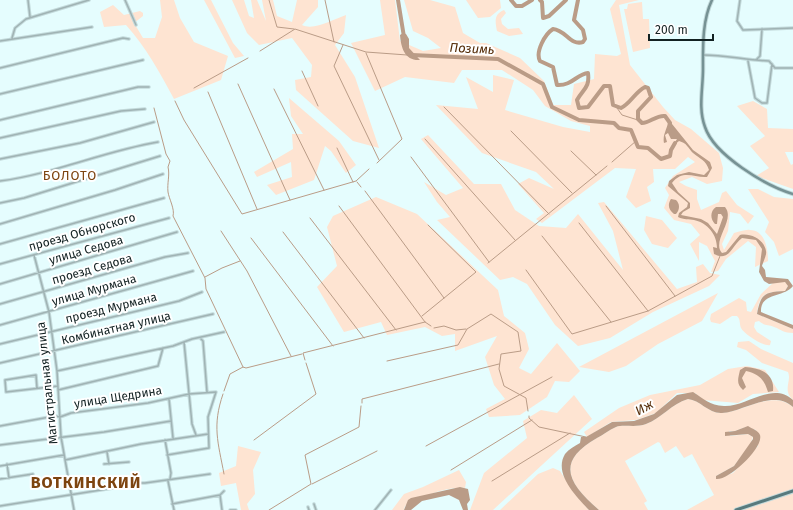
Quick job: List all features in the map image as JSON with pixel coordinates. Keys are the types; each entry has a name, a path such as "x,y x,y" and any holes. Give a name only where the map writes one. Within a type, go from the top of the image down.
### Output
{"main road":[{"path":"736,510 793,492"}],"street":[{"path":"28,0 30,17"},
{"path":"12,38 15,28 30,17 89,0"},
{"path":"126,0 136,25"},
{"path":"712,0 706,21 701,108 709,137 732,160 760,180 793,194"},
{"path":"740,0 737,22 743,30 793,28"},
{"path":"0,41 92,27"},
{"path":"755,60 760,56 762,29"},
{"path":"0,68 123,38 129,39"},
{"path":"703,55 728,57 748,61 769,61 775,68 793,68"},
{"path":"0,94 143,60"},
{"path":"748,61 754,95 756,99 762,103 767,103 772,64"},
{"path":"0,120 138,87 150,87"},
{"path":"0,138 121,111 145,109"},
{"path":"0,159 80,143 154,122"},
{"path":"0,181 25,176 132,146 158,142"},
{"path":"0,203 24,198 160,156"},
{"path":"0,224 163,174"},
{"path":"0,244 164,198"},
{"name":"проезд Обнорского","path":"0,264 169,218"},
{"name":"улица Седова","path":"0,284 177,232"},
{"name":"проезд Седова","path":"0,304 165,257 188,253"},
{"name":"Магистральная улица","path":"34,255 49,312 57,371 64,455 74,510"},
{"name":"улица Мурмана","path":"0,325 193,271"},
{"name":"проезд Мурмана","path":"0,344 179,301 202,292"},
{"name":"Комбинатная улица","path":"0,363 213,314"},
{"path":"57,371 162,348 224,332"},
{"path":"200,338 203,341 207,392"},
{"path":"184,342 192,424 196,435"},
{"path":"58,390 158,366 162,348"},
{"path":"37,388 36,375 5,380 6,392 58,386"},
{"name":"улица Щедрина","path":"0,426 55,416 60,417 72,413 148,403 189,394 216,392 210,409 208,434"},
{"path":"169,398 173,438"},
{"path":"0,445 171,420"},
{"path":"65,460 173,438 208,434 209,448 167,455"},
{"path":"165,440 172,504 174,510"},
{"path":"107,451 109,464"},
{"path":"0,466 64,455"},
{"path":"104,464 129,462"},
{"path":"7,464 9,478"},
{"path":"0,479 33,474"},
{"path":"0,506 126,486 134,483 145,483 210,474"},
{"path":"375,510 391,490"},
{"path":"172,504 220,495 224,491"},
{"path":"220,495 222,510"},
{"path":"314,504 316,510"},
{"path":"308,506 309,510"},
{"path":"230,510 236,509"}],"shaded area":[{"path":"160,0 174,0 180,18 194,42 228,56 221,80 174,99 146,51 126,25 104,27 100,12 113,5 124,15 140,11 143,13 143,16 134,23 143,38 155,38 162,17"},
{"path":"204,0 211,0 233,43 244,56 235,58"},
{"path":"232,0 244,0 249,16 254,18 251,0 257,0 266,21 262,0 273,0 277,16 292,22 297,0 318,0 318,7 302,25 312,27 330,22 346,15 344,33 335,45 355,77 379,148 353,141 296,90 295,80 311,77 312,65 292,38 259,45 247,33"},
{"path":"380,0 395,0 400,41 423,51 441,48 428,38 413,31 404,0 430,0 455,7 463,33 480,43 486,43 520,58 544,81 553,105 571,105 574,84 594,79 595,54 617,56 621,54 610,9 616,0 639,0 619,5 630,65 675,120 691,129 719,153 723,168 722,181 707,184 692,177 679,182 697,190 697,199 701,210 719,202 722,193 726,191 737,205 754,216 748,224 740,214 730,212 728,231 722,244 724,250 734,233 747,230 755,231 759,233 765,241 768,261 755,267 756,247 748,241 726,259 718,271 711,272 715,261 707,246 699,242 699,261 690,244 700,235 691,224 674,220 664,208 669,195 665,188 673,176 695,162 688,157 675,169 653,169 654,182 647,187 651,201 636,208 626,197 636,169 615,168 542,223 536,219 544,213 518,184 529,178 554,189 536,172 482,153 436,105 478,109 466,77 493,92 493,75 514,80 505,110 563,127 590,132 590,126 571,121 545,106 533,90 502,70 462,70 454,83 405,77 375,91 351,43 385,35"},
{"path":"466,0 500,0 501,8 490,17 478,18"},
{"path":"642,2 643,19 649,19 650,48 633,52 624,9 627,9 628,4"},
{"path":"504,10 506,13 501,19 502,24 508,29 519,28 523,34 509,36 497,31 496,18 498,14"},
{"path":"403,33 406,34 409,39 409,48 420,60 415,60 407,56 405,53 401,45 400,35"},
{"path":"289,98 339,141 356,165 346,173 331,151 325,146 314,180 276,195 267,185 292,177 291,162 257,177 254,172 293,149 292,134 303,134 291,116"},
{"path":"753,101 767,109 768,128 793,129 793,152 785,152 791,165 793,164 793,189 756,176 769,168 750,146 765,136 737,106"},
{"path":"668,119 693,150 710,162 712,168 707,177 684,175 680,176 672,183 678,192 690,203 690,208 681,215 701,219 708,223 717,234 723,217 721,214 718,214 717,224 715,224 711,215 716,207 725,207 728,212 728,218 719,243 719,248 722,253 726,252 740,235 752,236 760,240 765,247 766,253 762,266 765,270 766,277 788,279 793,286 789,290 764,301 761,312 793,325 793,329 757,314 760,302 765,295 773,292 785,291 788,286 785,282 769,284 764,281 759,272 762,249 756,240 742,238 727,255 719,256 714,254 713,247 717,248 717,243 711,230 704,224 694,220 682,219 678,217 679,213 687,207 688,203 668,186 669,181 677,175 689,172 704,175 709,170 704,162 684,143 679,141 672,147 677,139 671,139 668,133 665,135 667,142 664,143 664,137 668,125"},
{"path":"428,135 474,184 501,184 515,210 539,226 566,228 578,214 623,270 613,231 598,203 604,202 677,289 697,282 696,267 703,264 710,273 720,275 709,286 653,312 610,338 578,346 555,325 527,284 513,277 500,280 437,220 450,217 437,202 424,182 446,195 463,188 421,139"},
{"path":"748,189 758,189 774,197 793,199 793,249 779,256 774,242 765,232 769,222"},
{"path":"376,197 417,214 498,290 504,316 525,333 529,349 519,368 531,374 557,343 580,371 569,382 555,381 547,397 520,415 489,417 486,409 505,399 494,385 485,357 497,336 455,351 455,334 442,336 425,327 387,335 381,322 344,332 317,287 337,266 327,227 333,216"},
{"path":"671,199 676,200 679,205 676,214 672,212 669,207"},
{"path":"646,216 662,220 677,238 668,248 652,244 644,230"},
{"path":"782,281 787,283 788,286 785,291 768,293 765,295 760,302 757,314 793,329 793,333 785,332 763,324 759,321 755,322 754,327 757,332 771,341 770,345 767,345 754,340 743,331 737,316 732,316 720,324 711,322 711,314 739,298 746,302 747,311 751,312 761,294 774,282"},
{"path":"718,293 702,321 658,344 626,366 609,372 579,367"},
{"path":"749,341 761,349 793,363 793,400 788,393 788,372 762,363 746,350 737,347 738,342"},
{"path":"747,366 765,370 779,392 753,394 738,403 703,400 695,393 677,393 656,413 636,420 611,422 587,437 584,432 619,408 650,395 700,385 728,369"},
{"path":"745,367 761,370 769,376 772,380 773,391 768,392 765,384 758,376 746,371 742,378 746,387 743,390 739,386 738,379 740,370"},
{"name":"Иж","path":"693,392 710,403 724,406 742,403 759,396 777,393 785,395 793,400 793,407 785,402 768,400 731,411 717,413 697,402 688,399 682,401 646,424 638,426 619,426 613,428 584,447 575,456 571,464 571,473 574,482 588,500 599,510 589,510 578,499 564,477 562,462 565,454 580,443 581,437 586,437 612,422 634,421 654,414 677,395"},
{"path":"574,395 592,419 493,510 470,510 484,473 527,438 523,421 541,410 557,413"},
{"path":"688,399 692,400 717,413 731,412 758,403 776,400 785,402 793,407 793,510 687,510 714,495 692,454 684,458 676,446 665,453 658,442 625,461 647,501 644,503 648,510 599,510 588,500 574,482 571,473 571,464 575,456 584,447 613,428 619,426 638,426 646,424 682,401","holes":["746,427 756,430 758,446 733,473 716,479 716,476 734,466 750,445 753,437 748,434 730,436 729,431 735,431"]},
{"path":"748,426 760,435 760,441 756,448 744,463 728,475 716,479 716,476 734,466 753,439 753,437 748,434 725,436 725,432 735,431"},
{"path":"238,446 261,452 253,470 255,494 247,504 249,510 241,510 236,483 221,486 219,473 236,466"},
{"path":"553,468 560,471 575,494 589,510 500,510 538,474"},
{"path":"459,470 466,482 465,488 442,490 405,506 404,510 392,510 404,494"},
{"path":"460,487 468,489 470,500 467,504 468,510 463,510 459,500 449,495 422,501 411,510 404,510 408,500 411,498"}],"waterway":[{"path":"269,0 277,27 294,29"},
{"path":"325,0 334,42"},
{"name":"Позимь","path":"398,0 404,37"},
{"name":"Позимь","path":"511,0 516,6 522,6 532,0"},
{"name":"Позимь","path":"540,0 542,2 543,18 549,16 566,0"},
{"name":"Позимь","path":"578,0 574,20 583,30 585,39 583,42 575,42 561,32 553,29 544,39 540,48 540,61 553,67 557,85 567,84 581,75 588,73 586,88 577,100 579,108 588,107 604,86 610,86 613,105 621,108 642,89 645,87 648,88 651,97 638,111 638,119 642,123 665,116 670,123"},
{"path":"260,51 295,29 366,52 407,55"},
{"path":"343,45 334,66 379,160"},
{"path":"366,53 402,139 377,163"},
{"name":"Позимь","path":"412,55 498,59 543,84 552,107 579,120 614,123 619,128 631,130 638,147 648,148 661,159 670,156 671,150 675,143"},
{"path":"194,88 248,58"},
{"path":"302,71 318,106"},
{"path":"238,84 290,200"},
{"path":"274,89 324,190"},
{"path":"208,92 257,209"},
{"path":"175,101 184,120 242,214 356,181 369,169"},
{"path":"444,107 549,214"},
{"path":"154,108 166,154 170,161 168,167 168,189 173,216 205,278 206,289 243,367"},
{"path":"617,108 622,115 641,121"},
{"path":"511,131 572,193"},
{"path":"425,139 515,240"},
{"path":"612,162 636,141"},
{"path":"337,148 353,182"},
{"path":"571,151 596,175"},
{"path":"411,157 489,262"},
{"path":"488,263 607,166"},
{"path":"357,182 361,187"},
{"path":"365,191 444,298"},
{"path":"339,206 425,322 431,326"},
{"path":"606,206 675,296"},
{"path":"310,218 396,330"},
{"path":"579,223 648,311"},
{"path":"422,316 476,272 428,225"},
{"path":"221,231 247,271 291,356"},
{"path":"283,232 364,338"},
{"path":"542,236 611,322"},
{"path":"251,238 333,346"},
{"path":"526,270 572,334 648,311 712,276 720,256"},
{"path":"205,277 240,261"},
{"path":"387,361 458,345 467,329 491,314 518,332 521,351 501,354 499,369 504,386 526,398 528,411"},
{"path":"305,360 303,353 425,322"},
{"path":"434,328 444,326 456,330 466,329"},
{"path":"224,391 230,374 243,367 246,368 302,354"},
{"path":"254,440 316,394 306,363"},
{"path":"362,403 362,399 499,364"},
{"path":"426,446 552,377"},
{"path":"223,394 218,416 217,434 224,474"},
{"path":"269,510 311,484 305,455 359,427 361,406"},
{"path":"529,416 529,418 539,427 586,437"},
{"path":"451,470 532,420"},
{"path":"492,481 570,433"},
{"path":"312,484 377,451"}],"district":[{"name":"БОЛОТО","path":"70,175"},
{"name":"ВОТКИНСКИЙ","path":"86,482"}]}
